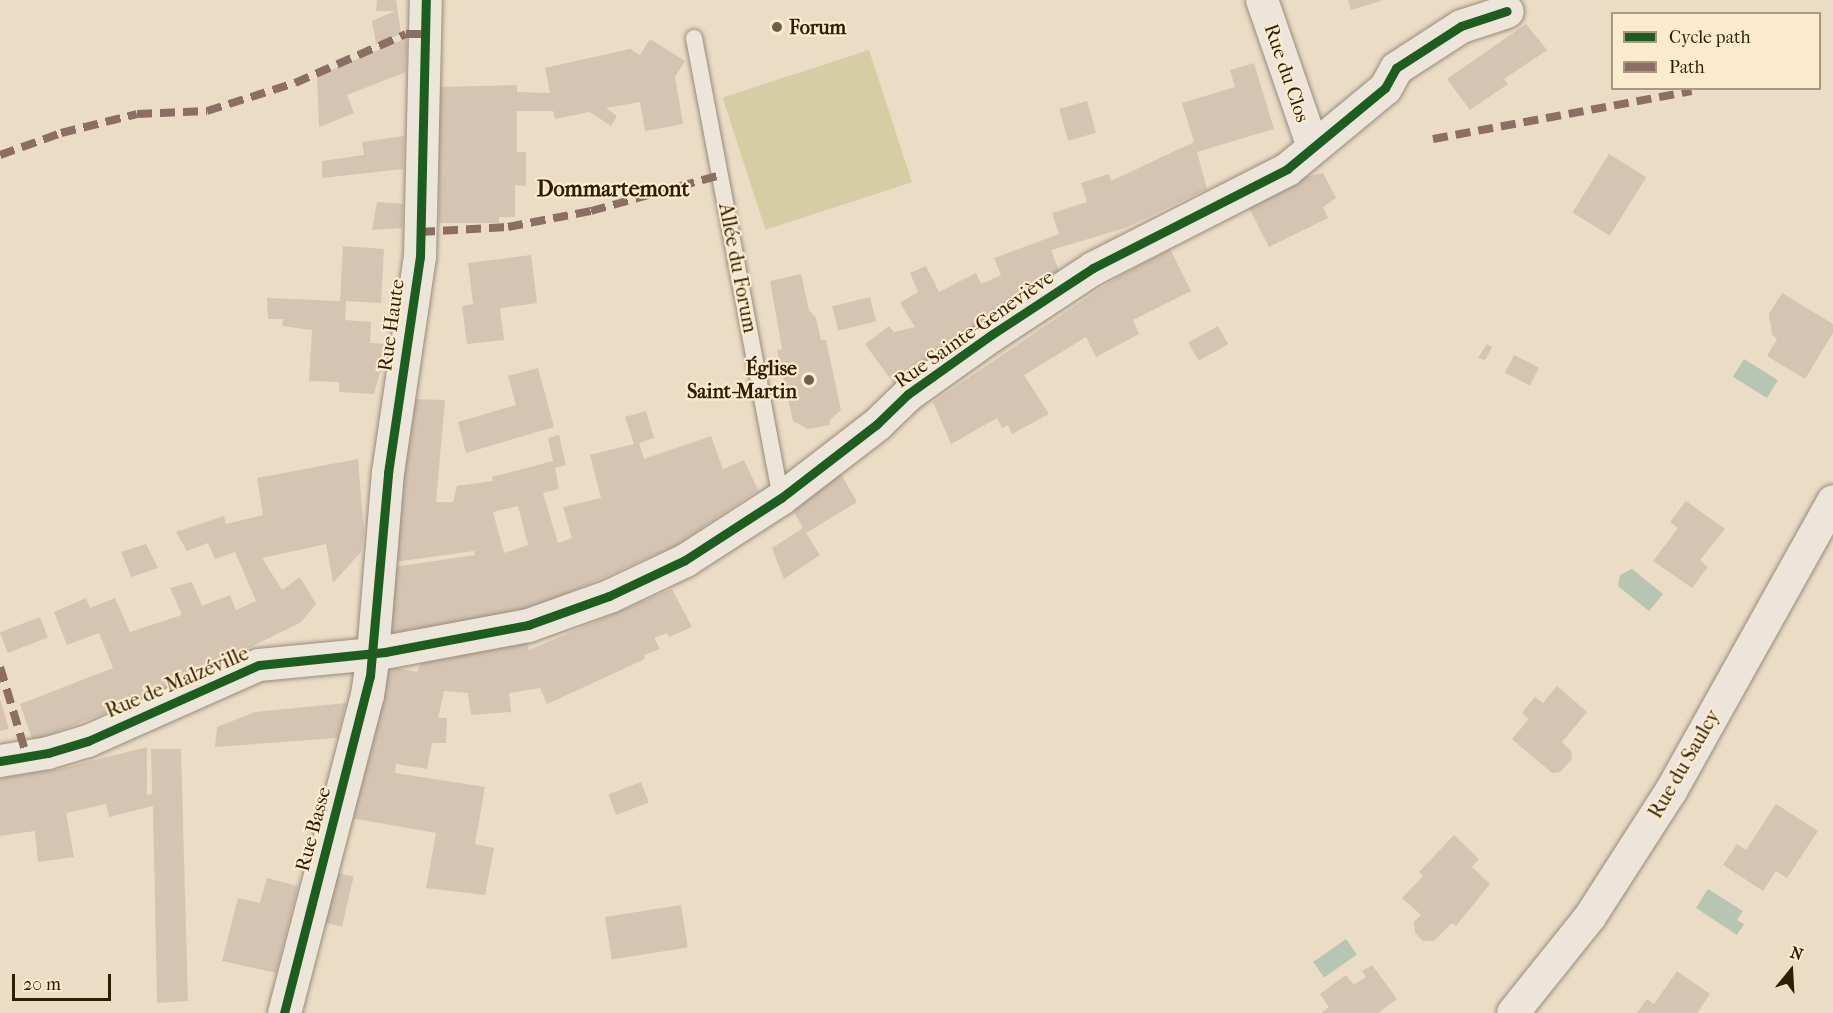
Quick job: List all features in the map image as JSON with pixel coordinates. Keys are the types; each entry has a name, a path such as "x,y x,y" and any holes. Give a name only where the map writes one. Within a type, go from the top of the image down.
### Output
{"street":[{"name":"Rue Haute","path":"373,654 388,473 420,257 426,0"},
{"name":"Rue du Clos","path":"1262,0 1313,147"},
{"name":"Rue Sainte-Geneviève","path":"373,654 528,625 609,596 685,560 781,498 877,424 908,394 991,335 1093,268 1287,169 1385,88 1396,68 1461,26 1516,5"},
{"name":"Rue du Saulcy","path":"1513,1013 1590,917 1671,791 1833,501"},
{"name":"Rue de Malzéville","path":"0,760 48,753 88,741 259,665 373,654"},
{"name":"Rue Basse","path":"284,1013 367,695 373,654"}],"lane":[{"name":"Allée du Forum","path":"694,38 781,498"}],"shaded area":[{"path":"869,50 912,182 765,230 723,98"},
{"path":"1744,359 1778,380 1767,398 1733,377"},
{"path":"1632,569 1663,594 1649,611 1618,586 1620,575"},
{"path":"1708,889 1743,911 1737,920 1744,924 1737,935 1696,908"},
{"path":"1346,939 1357,955 1324,978 1313,962"}],"building":[{"path":"377,0 396,0 401,34 376,44 372,21 395,11 376,11"},
{"path":"1348,0 1381,0 1381,1 1351,10"},
{"path":"1526,24 1547,50 1504,79 1508,84 1470,110 1447,79"},
{"path":"407,38 406,72 347,95 354,113 319,127 317,76"},
{"path":"650,39 685,61 675,77 683,124 645,131 640,102 606,108 617,116 611,126 590,112 555,119 553,111 517,111 517,152 526,152 526,186 515,185 515,217 499,217 499,223 439,223 439,87 517,85 517,92 550,93 545,68 630,49 640,55"},
{"path":"1254,63 1274,129 1197,152 1207,189 1125,228 1051,250 1061,276 896,387 865,344 889,326 894,332 915,327 900,303 918,292 910,273 926,266 939,292 976,273 981,284 1001,275 994,258 1059,234 1052,213 1087,202 1081,183 1109,174 1111,181 1194,142 1182,103 1235,87 1230,70"},
{"path":"1087,101 1096,133 1068,141 1059,109"},
{"path":"404,136 403,169 322,178 322,161 364,155 362,142"},
{"path":"1609,154 1646,177 1610,236 1572,213"},
{"path":"1323,173 1336,198 1323,207 1328,218 1269,247 1248,206 1305,177"},
{"path":"377,202 403,204 402,228 372,230"},
{"path":"343,246 384,249 381,303 346,301 345,320 371,322 370,343 388,344 374,394 339,392 339,382 309,381 312,330 282,326 283,319 268,319 267,298 340,301"},
{"path":"1170,249 1191,291 1133,320 1139,334 1096,357 1086,337 1024,375 1049,414 1012,434 1008,425 1002,428 997,418 951,444 933,402 1113,280"},
{"path":"531,255 537,303 500,308 504,340 467,344 462,306 473,304 468,263"},
{"name":"Église Saint-Martin","path":"801,274 809,310 816,318 821,340 826,340 841,410 830,420 830,425 808,429 793,421 777,350 782,349 770,281"},
{"path":"1782,293 1833,324 1833,333 1805,379 1767,356 1777,339 1772,335 1769,314"},
{"path":"870,297 876,321 838,331 832,306"},
{"path":"1218,326 1228,344 1198,361 1188,342"},
{"path":"1487,344 1492,347 1485,360 1478,358"},
{"path":"1514,355 1539,368 1530,386 1505,373"},
{"path":"538,368 554,427 466,453 458,422 516,405 508,376"},
{"path":"411,399 445,400 436,502 453,502 457,486 493,481 492,477 553,461 548,438 559,435 566,465 555,468 559,489 543,493 558,543 572,538 563,507 601,498 590,455 634,444 625,417 646,411 654,438 639,443 644,459 711,436 723,469 744,460 758,490 675,546 522,613 388,634 394,567 475,555 474,551 395,562 398,499","holes":["518,506 528,545 504,553 493,512"]},
{"path":"358,459 364,531 361,552 333,583 326,544 262,558 282,590 300,577 316,604 300,623 156,693 33,741 20,704 113,668 99,633 67,645 54,612 86,598 90,608 115,598 130,632 182,615 170,588 192,582 202,606 230,595 236,610 256,601 235,552 215,559 208,543 187,551 176,532 224,516 226,524 263,515 257,478"},
{"path":"838,469 857,502 806,533 820,555 784,579 772,548 803,528 789,503"},
{"path":"1686,501 1725,529 1700,560 1708,567 1692,588 1653,561 1678,528 1670,522"},
{"path":"146,544 158,568 131,577 121,552"},
{"path":"672,589 692,627 669,637 667,633 654,638 660,649 644,655 645,659 547,704 540,688 509,693 511,712 471,715 468,693 444,691 438,718 447,718 446,743 432,743 427,769 396,764 395,773 485,787 475,844 494,848 485,895 426,888 436,833 351,818 387,666 417,672 423,658 527,641 529,650"},
{"path":"40,617 48,638 8,653 0,632"},
{"path":"1557,686 1587,712 1562,742 1571,751 1572,759 1560,772 1552,773 1512,739 1529,719 1522,713 1535,697 1543,703"},
{"path":"0,699 9,729 0,731"},
{"path":"346,703 337,738 215,747 217,727 255,712"},
{"path":"147,747 147,795 152,794 151,749 181,749 188,1001 157,1003 153,806 109,817 106,804 66,813 74,857 38,862 35,831 0,836 0,778 59,769"},
{"path":"641,782 649,803 616,815 608,795"},
{"path":"1776,804 1818,831 1787,878 1776,871 1763,891 1723,865 1737,844 1746,850"},
{"path":"1454,835 1479,859 1472,867 1490,884 1456,926 1452,923 1434,941 1423,941 1415,933 1414,922 1421,915 1402,898 1423,876 1419,872"},
{"path":"337,873 354,877 342,927 326,923"},
{"path":"267,878 298,886 276,973 222,961 238,898 260,903"},
{"path":"681,905 688,947 612,960 605,917"},
{"path":"1372,965 1397,999 1378,1013 1321,1013 1329,1007 1320,994 1346,975 1354,985 1366,977 1362,971"},
{"path":"1677,971 1710,994 1697,1013 1637,1013 1647,999 1654,1004"}],"marked path":[{"path":"0,155 61,133 137,114 207,111 295,83 406,34 424,34"},
{"path":"1433,139 1692,91"},
{"path":"420,232 508,227 591,211 721,175"},
{"path":"0,667 27,757"}],"cycle path":[{"path":"284,1013 370,676 388,473 420,257 426,0"},
{"path":"0,761 48,753 88,741 259,665 385,652 528,625 609,596 685,560 781,498 877,424 908,394 991,335 1093,268 1287,169 1385,88 1396,68 1461,26 1507,11"}],"place":[{"name":"Forum","path":"777,27"},
{"name":"Église Saint-Martin","path":"809,380"}],"district":[{"name":"Dommartemont","path":"613,190"}]}
